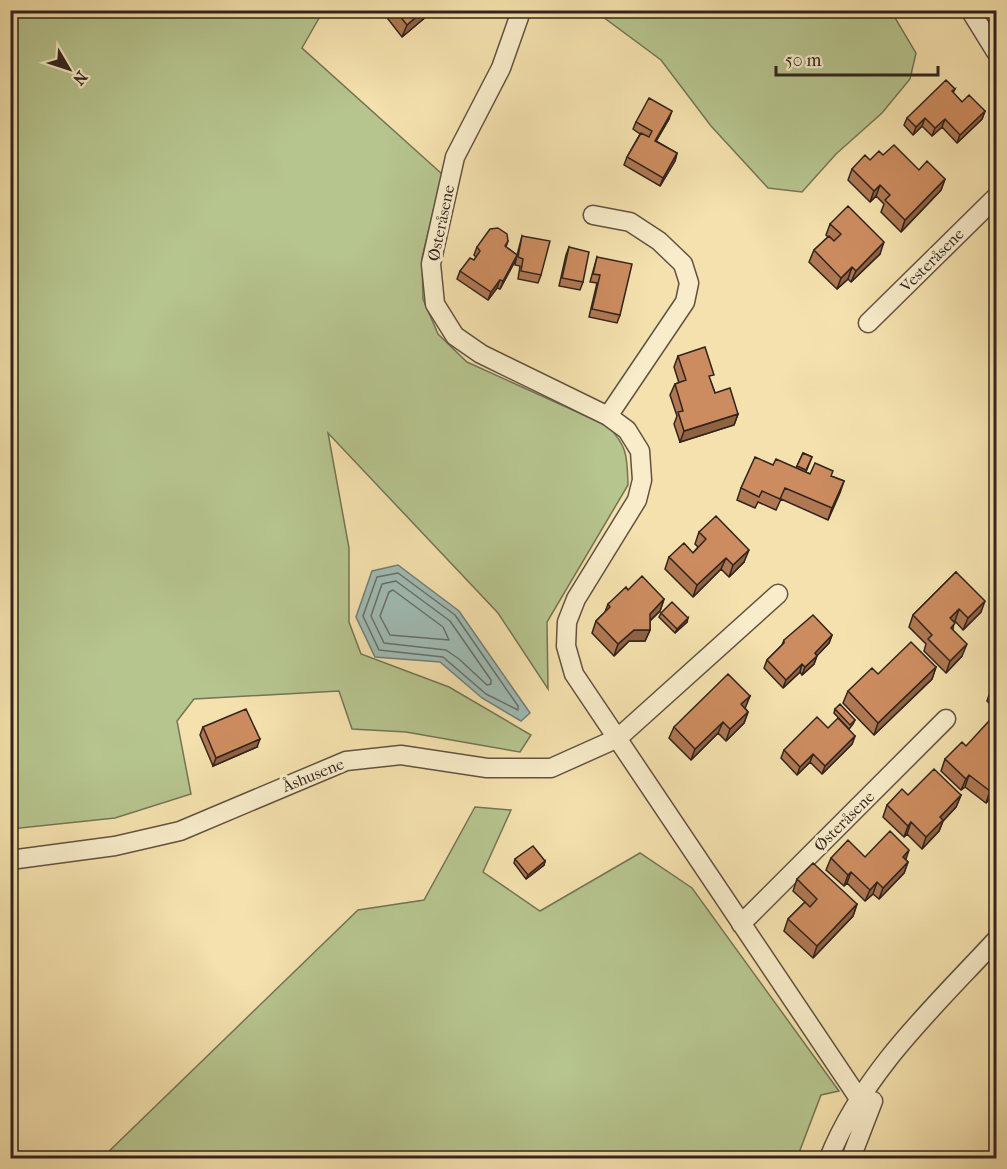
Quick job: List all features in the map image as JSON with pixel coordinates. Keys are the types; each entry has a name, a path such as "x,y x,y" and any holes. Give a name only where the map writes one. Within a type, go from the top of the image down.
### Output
{"street":[{"path":"970,10 996,52"},
{"name":"Østeråsene","path":"519,17 501,68 455,157 432,264 435,304 455,336 481,354 608,416 627,430 640,450 642,480 637,500 576,599 567,622 566,646 574,674 863,1105"},
{"name":"Vesteråsene","path":"868,323 996,197"},
{"path":"593,215 630,222 659,241 683,264 689,283 685,302 608,416"},
{"path":"618,738 778,594"},
{"name":"Østeråsene","path":"741,924 946,719"},
{"name":"Åshusene","path":"10,860 115,846 180,831 346,761 401,755 487,768 551,768 618,738"},
{"path":"829,1158 900,1044 996,940"},
{"path":"851,1158 863,1105"}],"green space":[{"path":"11,11 323,11 302,48 442,174 422,258 423,299 438,334 467,362 608,426 623,447 628,485 547,622 548,689 498,613 328,433 349,548 349,622 361,654 449,687 531,735 520,752 406,732 352,729 339,691 194,699 177,721 191,794 115,818 11,829"},
{"path":"595,11 891,11 916,53 910,79 882,113 836,154 802,192 768,188 711,126 661,60"},
{"path":"475,807 511,810 483,872 540,911 640,853 692,888 839,1091 821,1095 797,1158 102,1158 358,910 424,900"}],"water":[{"path":"398,565 459,611 530,713 521,721 482,698 440,662 375,657 356,617 372,571"}],"building":[{"path":"395,10 424,10 407,25"},
{"path":"946,80 955,89 952,91 962,102 969,95 985,111 960,135 945,119 935,128 925,118 916,127 907,118"},
{"path":"649,98 672,111 655,141 677,153 663,178 627,157 641,133 649,137 652,131 636,122"},
{"path":"894,145 919,170 927,161 945,179 905,220 885,200 890,195 880,185 874,191 852,169 865,155 870,160 879,151 883,155"},
{"path":"848,206 884,242 856,271 852,267 841,278 814,250 829,236 834,241 841,234 830,224"},
{"path":"498,228 507,234 508,241 505,246 517,255 503,281 500,280 491,292 460,271 470,258 474,260 480,251 477,247 490,229"},
{"path":"522,236 550,241 541,275 521,271 523,259 518,257"},
{"path":"569,247 589,252 583,282 562,278"},
{"path":"597,257 632,264 620,315 592,309 600,275 593,274"},
{"path":"705,347 714,375 709,376 715,393 730,388 738,414 684,431 678,412 683,411 675,384 686,380 678,356"},
{"path":"803,453 812,457 806,470 797,466"},
{"path":"755,457 773,465 776,459 810,474 815,463 833,471 831,476 844,481 832,508 785,488 780,499 762,491 759,497 741,488"},
{"path":"716,516 749,550 733,565 726,558 697,585 669,557 684,543 693,553 706,539 699,532"},
{"path":"956,572 985,601 968,618 959,609 950,618 955,623 951,628 967,644 950,661 928,639 932,635 913,615"},
{"path":"642,576 664,599 650,614 650,630 634,630 618,644 596,621 610,607 608,604 626,587 628,590"},
{"path":"672,602 688,618 677,629 661,613"},
{"path":"813,615 832,635 815,653 817,656 805,667 802,664 786,680 767,660 784,643 784,640"},
{"path":"911,642 936,667 878,723 848,691 872,668 878,674"},
{"path":"728,674 750,696 741,704 748,712 730,729 723,722 695,749 674,727"},
{"path":"996,683 996,694 991,689"},
{"path":"840,704 855,720 850,725 835,709"},
{"path":"246,709 260,739 216,758 203,727"},
{"path":"817,717 828,728 838,718 855,736 825,766 813,754 800,767 784,750"},
{"path":"990,720 996,727 996,785 990,791 969,775 966,779 945,759 962,742 966,746"},
{"path":"934,769 961,795 940,817 943,820 926,837 911,822 908,826 887,805 902,789 908,795"},
{"path":"890,831 909,850 903,857 908,862 883,888 877,882 870,890 851,872 848,875 831,858 848,840 865,857"},
{"path":"533,846 545,861 528,875 515,859"},
{"path":"813,863 857,904 817,946 788,919 805,902 810,907 817,899 797,879"}]}
